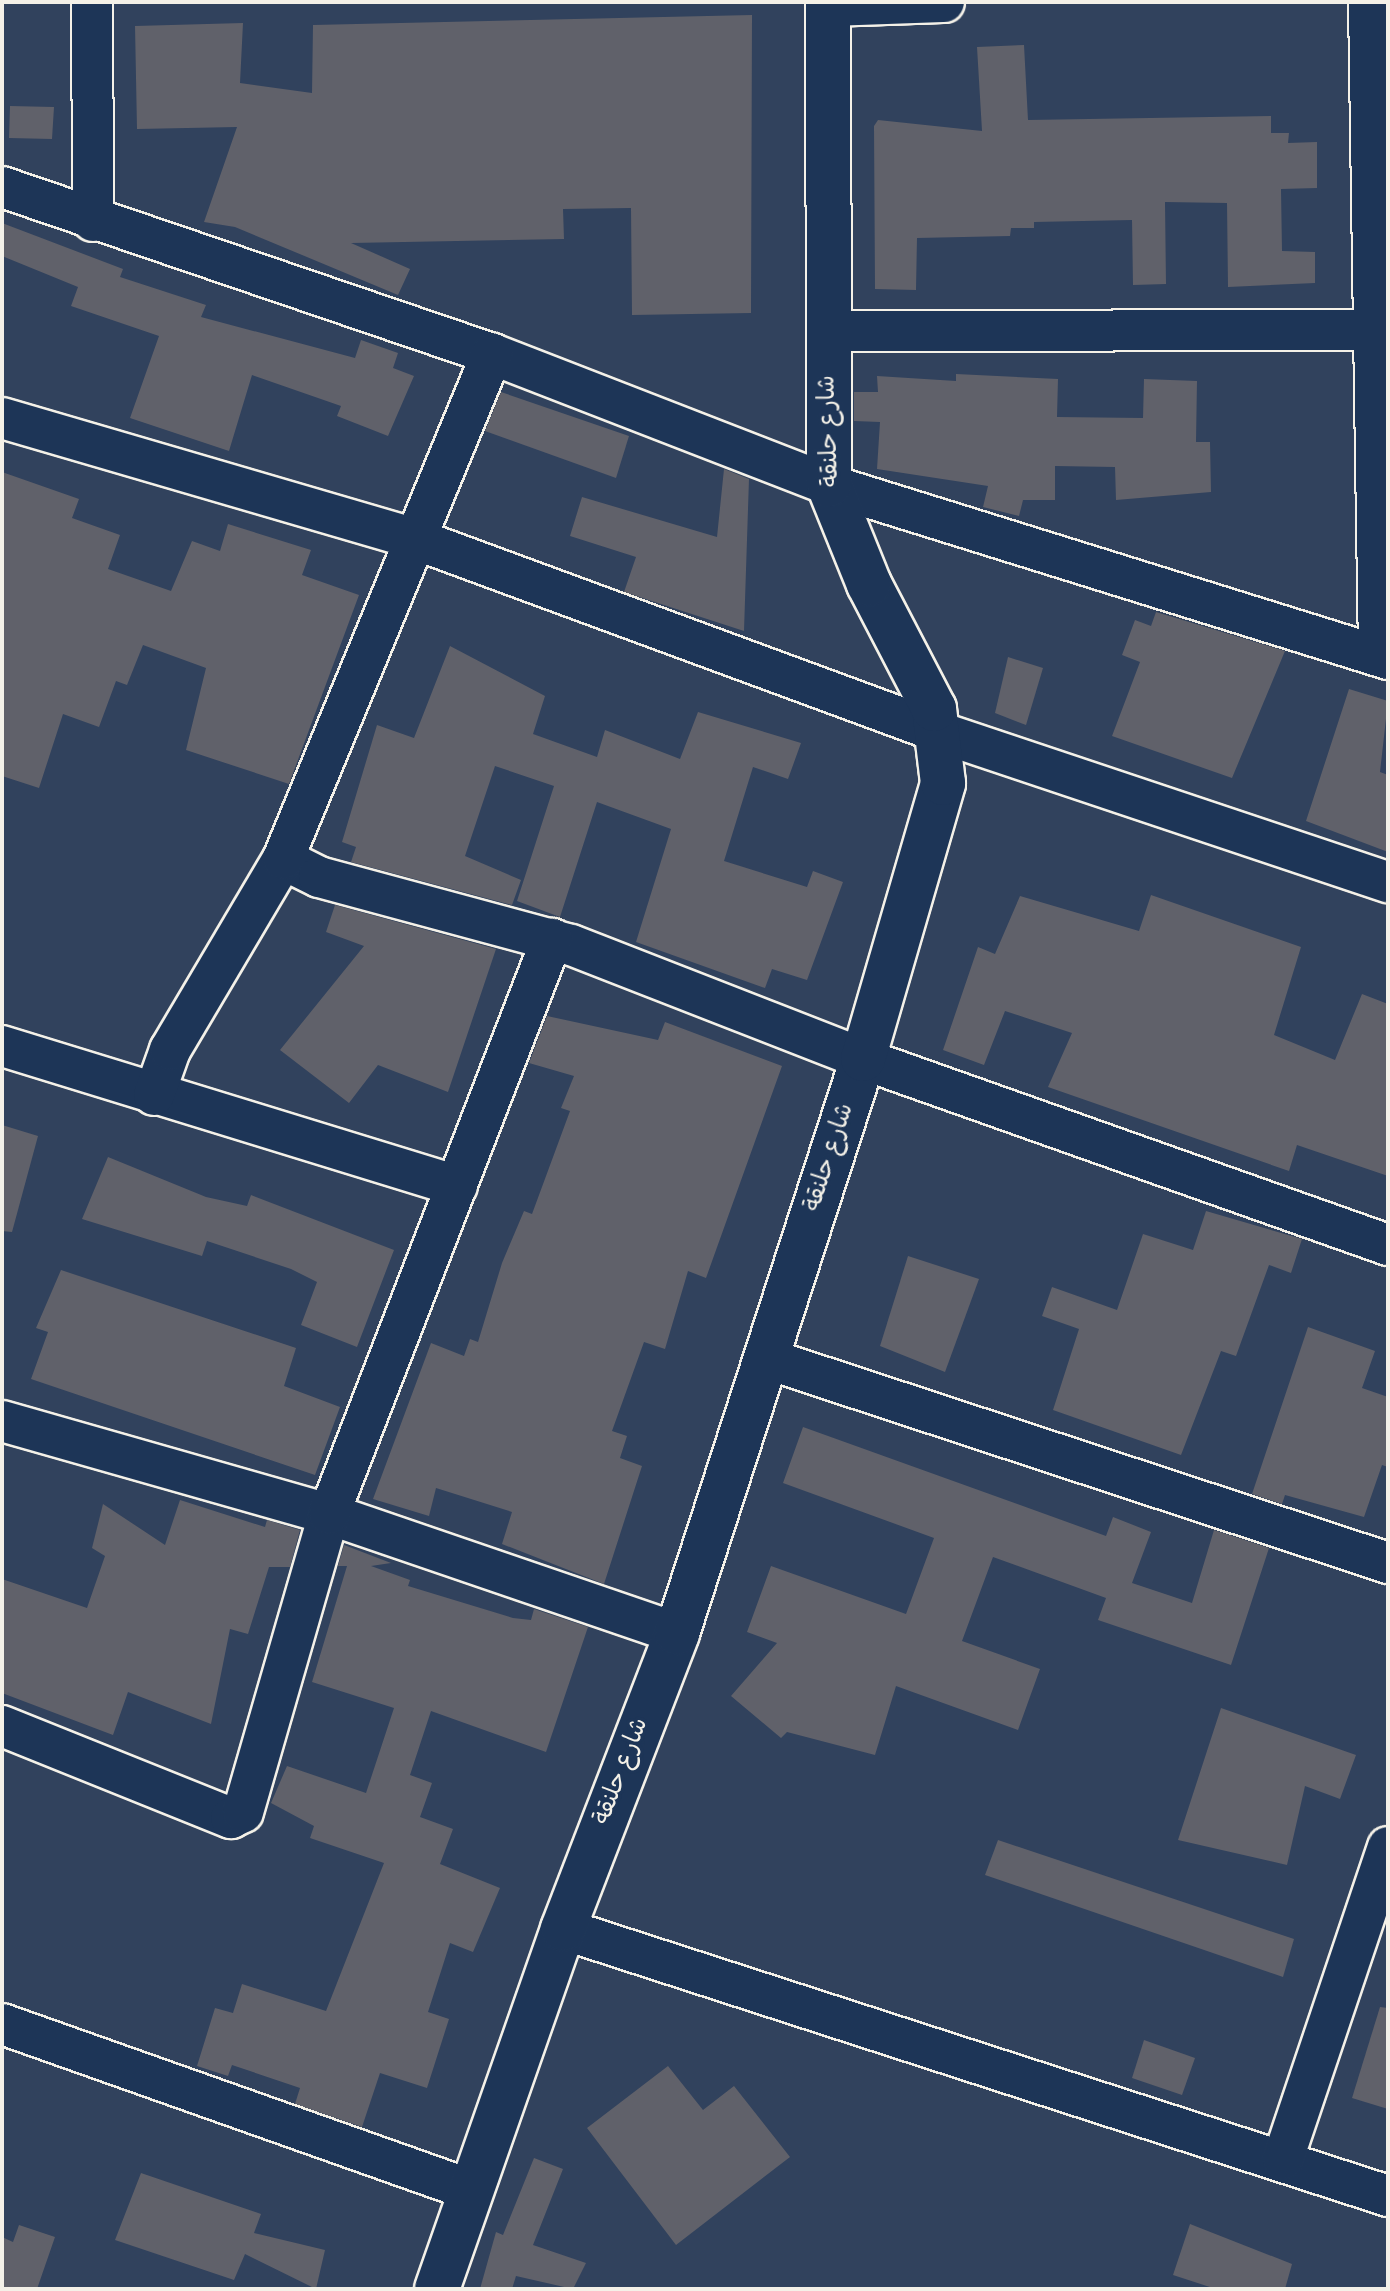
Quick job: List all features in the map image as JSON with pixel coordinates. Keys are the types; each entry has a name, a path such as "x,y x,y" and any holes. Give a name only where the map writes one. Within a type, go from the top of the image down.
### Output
{"street":[{"path":"92,2 93,221"},
{"path":"829,4 944,2"},
{"path":"2,187 93,221 492,354 829,485 1384,658 1380,330 1369,2"},
{"name":"شارع حلنقة","path":"437,2289 563,1929 677,1633 863,1059 943,783 942,733 829,485 829,4"},
{"path":"828,331 1380,330"},
{"path":"154,1095 170,1050 283,859 418,540 492,354"},
{"path":"2,418 418,540 942,733 1388,882"},
{"path":"283,859 319,877 552,939 863,1059 1388,1245"},
{"path":"2,1726 239,1815 329,1514 552,939"},
{"path":"2,1046 457,1186"},
{"path":"765,1358 1388,1563"},
{"path":"2,1421 329,1514 677,1633"},
{"path":"1283,2159 1387,1854"},
{"path":"563,1929 1283,2159 1388,2196"},
{"path":"2,2024 470,2190"}],"building":[{"path":"752,15 751,313 632,315 631,208 563,209 564,239 351,243 410,269 398,295 235,227 204,222 237,127 137,129 135,26 243,23 240,83 312,93 313,25"},
{"path":"1024,45 1028,120 1271,116 1271,133 1289,133 1288,143 1317,142 1317,188 1281,189 1282,251 1315,252 1315,283 1228,287 1227,203 1165,202 1166,284 1133,285 1132,220 1034,222 1034,228 1011,228 1010,236 917,238 916,290 875,289 874,126 878,120 982,131 977,47"},
{"path":"10,106 54,107 52,139 9,138"},
{"path":"2,223 123,269 120,277 206,305 201,317 355,358 361,340 398,353 393,368 414,376 388,436 337,416 341,406 252,375 229,451 130,418 159,336 71,306 78,287 2,256"},
{"path":"956,374 1058,379 1057,417 1143,418 1144,379 1197,381 1196,442 1210,442 1211,492 1116,500 1115,467 1055,466 1055,500 1023,500 1019,516 983,507 988,486 877,469 880,422 854,421 854,392 878,392 877,376 956,381"},
{"path":"501,392 629,436 616,478 485,431"},
{"path":"724,469 749,479 744,631 624,592 636,557 570,536 582,497 717,537"},
{"path":"2,472 79,499 72,518 120,535 108,569 171,591 192,541 220,551 228,524 311,550 302,575 359,595 289,784 186,750 206,668 143,645 127,685 116,681 99,727 63,714 39,788 2,776"},
{"path":"1156,612 1285,651 1232,778 1112,736 1140,662 1122,655 1135,620 1151,626"},
{"path":"450,646 545,696 533,734 597,757 605,730 680,759 698,712 801,743 788,779 753,767 724,861 807,887 813,871 843,882 807,980 772,969 765,988 636,942 671,829 597,802 560,917 517,901 554,786 495,766 465,856 521,880 512,905 351,862 356,847 342,842 377,725 414,738"},
{"path":"1008,657 1043,668 1026,725 995,713"},
{"path":"1349,689 1388,701 1380,772 1388,775 1388,852 1306,821"},
{"path":"1151,895 1301,947 1274,1035 1335,1060 1362,994 1388,1004 1388,1176 1297,1145 1289,1171 1048,1087 1072,1033 1005,1011 984,1065 943,1050 978,947 995,954 1020,896 1139,931"},
{"path":"335,905 496,949 448,1092 378,1065 349,1103 280,1050 364,946 326,932"},
{"path":"547,1016 658,1040 665,1022 782,1066 706,1278 688,1271 665,1349 644,1342 612,1431 627,1436 620,1458 642,1466 604,1584 502,1544 512,1512 436,1488 429,1516 373,1499 431,1343 464,1356 470,1339 478,1342 502,1263 524,1211 532,1214 570,1111 561,1108 574,1076 529,1063"},
{"path":"2,1125 38,1136 12,1232 2,1231"},
{"path":"108,1157 206,1197 247,1206 251,1195 394,1250 357,1347 301,1325 317,1282 291,1269 207,1241 202,1256 82,1219"},
{"path":"1206,1211 1302,1239 1291,1273 1269,1265 1236,1356 1221,1351 1181,1455 1053,1410 1079,1329 1042,1316 1052,1287 1117,1310 1143,1234 1193,1250"},
{"path":"908,1256 979,1279 945,1372 880,1346"},
{"path":"61,1270 296,1348 284,1386 340,1407 315,1475 31,1379 48,1332 36,1328"},
{"path":"1308,1327 1375,1351 1362,1388 1388,1397 1388,1467 1382,1465 1364,1517 1285,1495 1282,1504 1252,1494"},
{"path":"803,1427 1106,1536 1113,1517 1151,1532 1132,1583 1192,1603 1214,1530 1269,1548 1231,1665 1098,1620 1106,1598 993,1557 962,1641 1040,1669 1018,1730 896,1686 875,1755 787,1732 781,1738 731,1696 777,1643 747,1632 771,1566 906,1614 934,1538 783,1483"},
{"path":"180,1500 265,1527 267,1520 300,1530 290,1567 269,1567 248,1634 230,1629 211,1724 128,1692 113,1735 2,1693 2,1579 87,1608 105,1556 92,1548 103,1504 165,1545"},
{"path":"344,1545 391,1563 371,1566 410,1580 408,1586 513,1618 531,1620 534,1609 588,1627 546,1752 431,1711 410,1775 432,1783 420,1817 453,1829 440,1864 500,1888 473,1952 450,1943 428,2012 449,2019 427,2088 380,2073 362,2127 295,2104 300,2088 232,2065 228,2076 197,2066 215,2008 233,2013 242,1984 326,2011 384,1863 310,1838 314,1826 271,1803 287,1766 366,1793 394,1708 312,1682 347,1566 338,1566"},
{"path":"1221,1708 1356,1755 1340,1799 1305,1786 1287,1865 1178,1840"},
{"path":"998,1840 1294,1939 1283,1977 985,1875"},
{"path":"1380,2007 1388,2008 1388,2109 1352,2098"},
{"path":"1144,2040 1195,2058 1182,2095 1132,2078"},
{"path":"668,2066 703,2110 734,2086 790,2157 676,2245 587,2128"},
{"path":"534,2158 563,2169 533,2245 586,2263 573,2289 516,2276 512,2289 480,2289 496,2232 503,2235"},
{"path":"141,2173 261,2214 254,2233 325,2250 316,2289 245,2254 234,2280 115,2240"},
{"path":"1190,2224 1292,2264 1285,2289 1216,2289 1173,2275"},
{"path":"19,2225 55,2237 37,2289 2,2289 2,2237 13,2242"}]}
